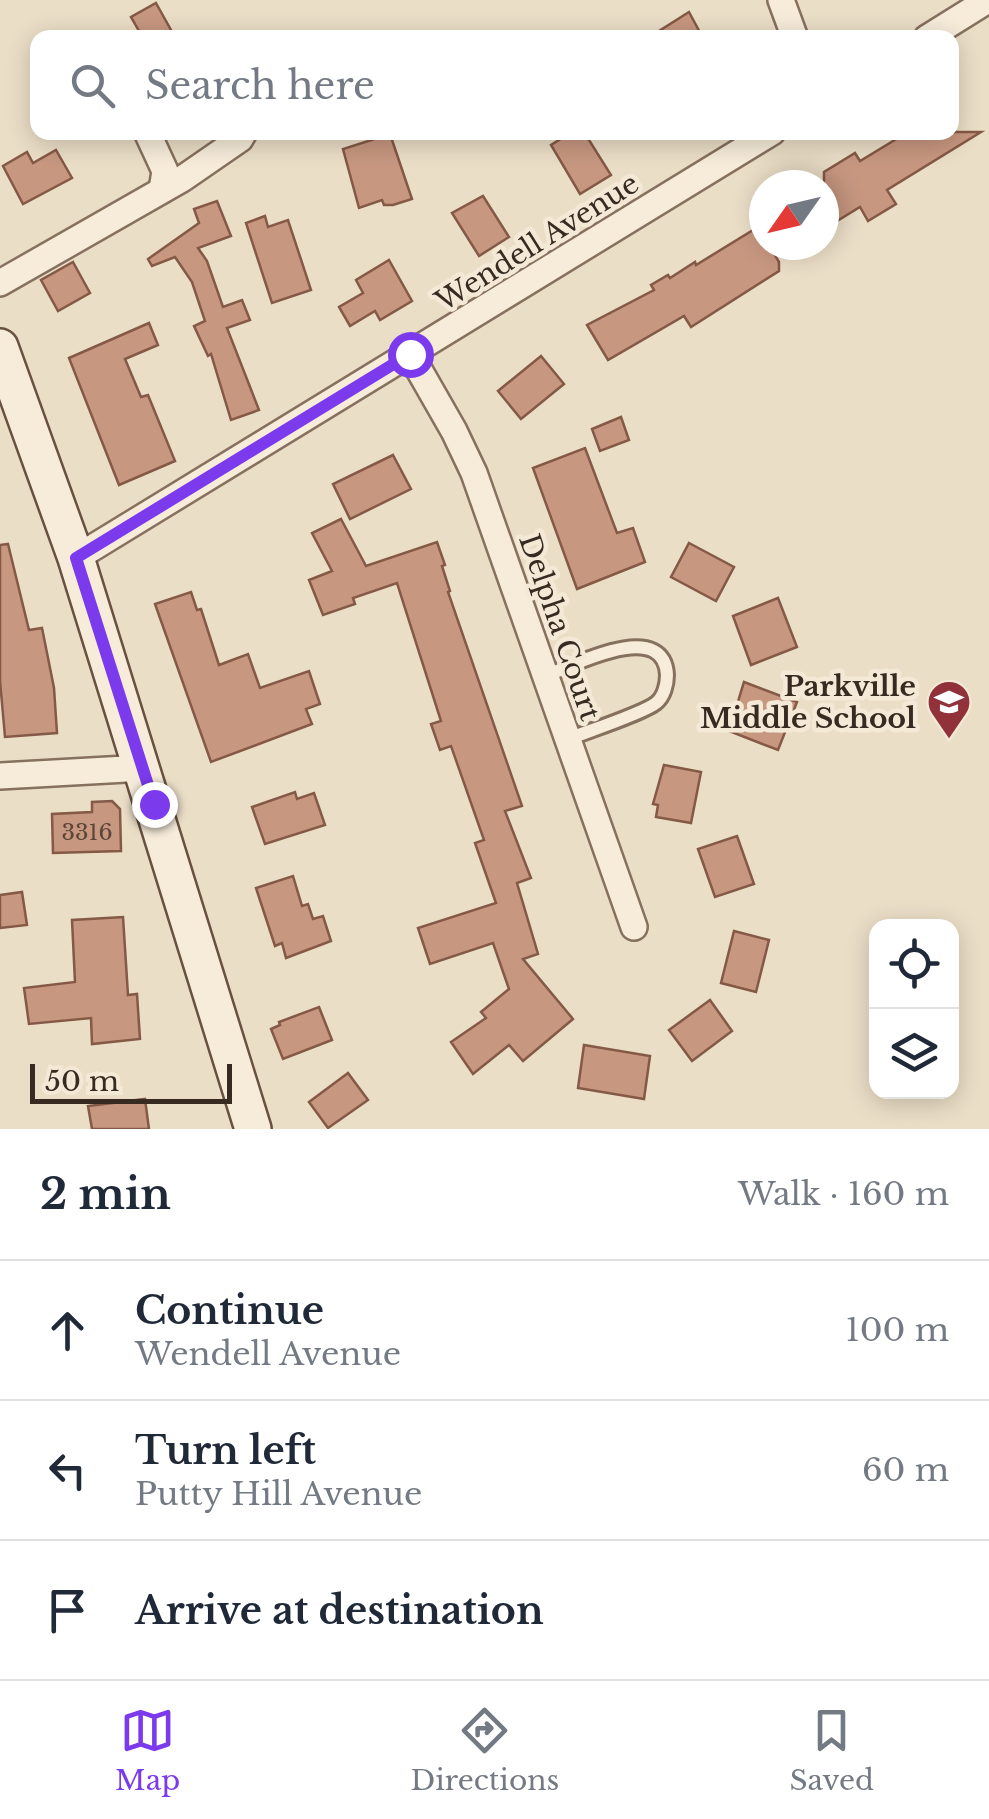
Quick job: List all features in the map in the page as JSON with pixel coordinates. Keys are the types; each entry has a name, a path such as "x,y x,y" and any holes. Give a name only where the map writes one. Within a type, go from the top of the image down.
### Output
{"main road":[{"path":"0,347 76,558 144,768 253,1129"}],"street":[{"path":"781,0 792,30"},
{"path":"940,30 988,0"},
{"path":"151,140 165,170 162,190"},
{"path":"0,282 162,190 238,140"},
{"name":"Wendell Avenue","path":"76,558 759,140"},
{"name":"Delpha Court","path":"410,354 474,473 634,927"},
{"path":"0,776 144,768"}],"lane":[{"path":"546,676 631,644 654,651 667,668 666,687 657,703 568,739"}],"building":[{"path":"156,3 171,30 138,30 131,17"},
{"path":"689,12 699,30 661,30"},
{"path":"959,132 981,132 887,190 896,204 868,221 860,207 839,220 839,170 827,170 855,153 860,161 895,140 959,140"},
{"path":"371,140 392,140 412,199 393,205 384,205 382,200 359,208 343,149"},
{"path":"559,140 589,140 611,175 580,194 551,145"},
{"path":"56,150 72,178 23,204 3,166 27,152 33,163"},
{"path":"483,196 509,237 479,256 452,213"},
{"path":"217,201 231,236 198,248 207,261 223,307 242,300 250,320 227,328 259,410 231,420 211,354 208,356 194,326 205,321 192,282 175,257 152,266 148,259 199,223 194,209"},
{"path":"265,216 268,227 288,220 311,290 272,303 246,223"},
{"path":"749,233 749,260 778,260 779,271 691,327 684,316 608,360 587,325 654,290 651,285 668,275 670,278 695,262 696,265"},
{"path":"389,260 412,301 380,320 375,311 350,326 339,307 363,293 356,280"},
{"path":"73,262 90,293 58,311 41,280"},
{"path":"149,323 158,345 125,359 141,397 148,395 175,461 119,485 69,358"},
{"path":"541,356 564,384 521,419 498,391"},
{"path":"621,417 629,440 600,451 592,429"},
{"path":"585,448 617,533 633,528 645,562 577,589 533,468"},
{"path":"393,455 411,489 350,519 333,484"},
{"path":"341,519 366,566 437,542 445,565 442,566 448,592 522,806 505,811 531,878 517,883 538,954 523,959 573,1019 523,1061 509,1045 473,1074 451,1042 486,1018 481,1012 509,989 493,943 430,964 418,928 496,903 475,843 484,840 451,746 440,750 431,724 441,721 397,583 353,598 355,604 323,615 309,580 332,571 312,533"},
{"path":"689,543 734,567 716,601 671,577"},
{"path":"8,544 29,630 42,628 54,688 57,733 5,737 0,681 0,545"},
{"path":"191,592 197,610 201,609 219,665 248,654 260,688 309,671 320,704 306,709 312,724 211,762 155,604"},
{"path":"778,598 797,647 751,665 733,616"},
{"path":"744,682 797,702 778,750 729,731"},
{"path":"664,765 701,772 691,823 656,817 658,805 653,804"},
{"path":"295,792 297,799 314,793 325,825 265,844 252,807"},
{"path":"112,801 120,809 121,851 53,853 52,814 92,812 92,802"},
{"path":"737,836 754,884 715,897 698,849"},
{"path":"293,876 302,906 308,904 313,919 323,916 331,941 286,958 282,943 275,946 256,888"},
{"path":"22,892 27,925 0,928 0,895"},
{"path":"123,917 128,995 137,994 140,1039 92,1044 91,1018 29,1024 24,988 75,982 72,920"},
{"path":"734,931 769,940 756,992 721,983"},
{"path":"710,1000 732,1031 692,1061 669,1030"},
{"path":"319,1007 332,1040 283,1059 271,1029 279,1022"},
{"path":"584,1045 650,1056 644,1099 578,1088"},
{"path":"348,1073 368,1100 328,1128 309,1102"},
{"path":"145,1099 149,1129 92,1129 88,1106"}],"place":[{"name":"Parkville Middle School","path":"949,740"}],"route":[{"path":"154,804 76,558 410,354"}]}
